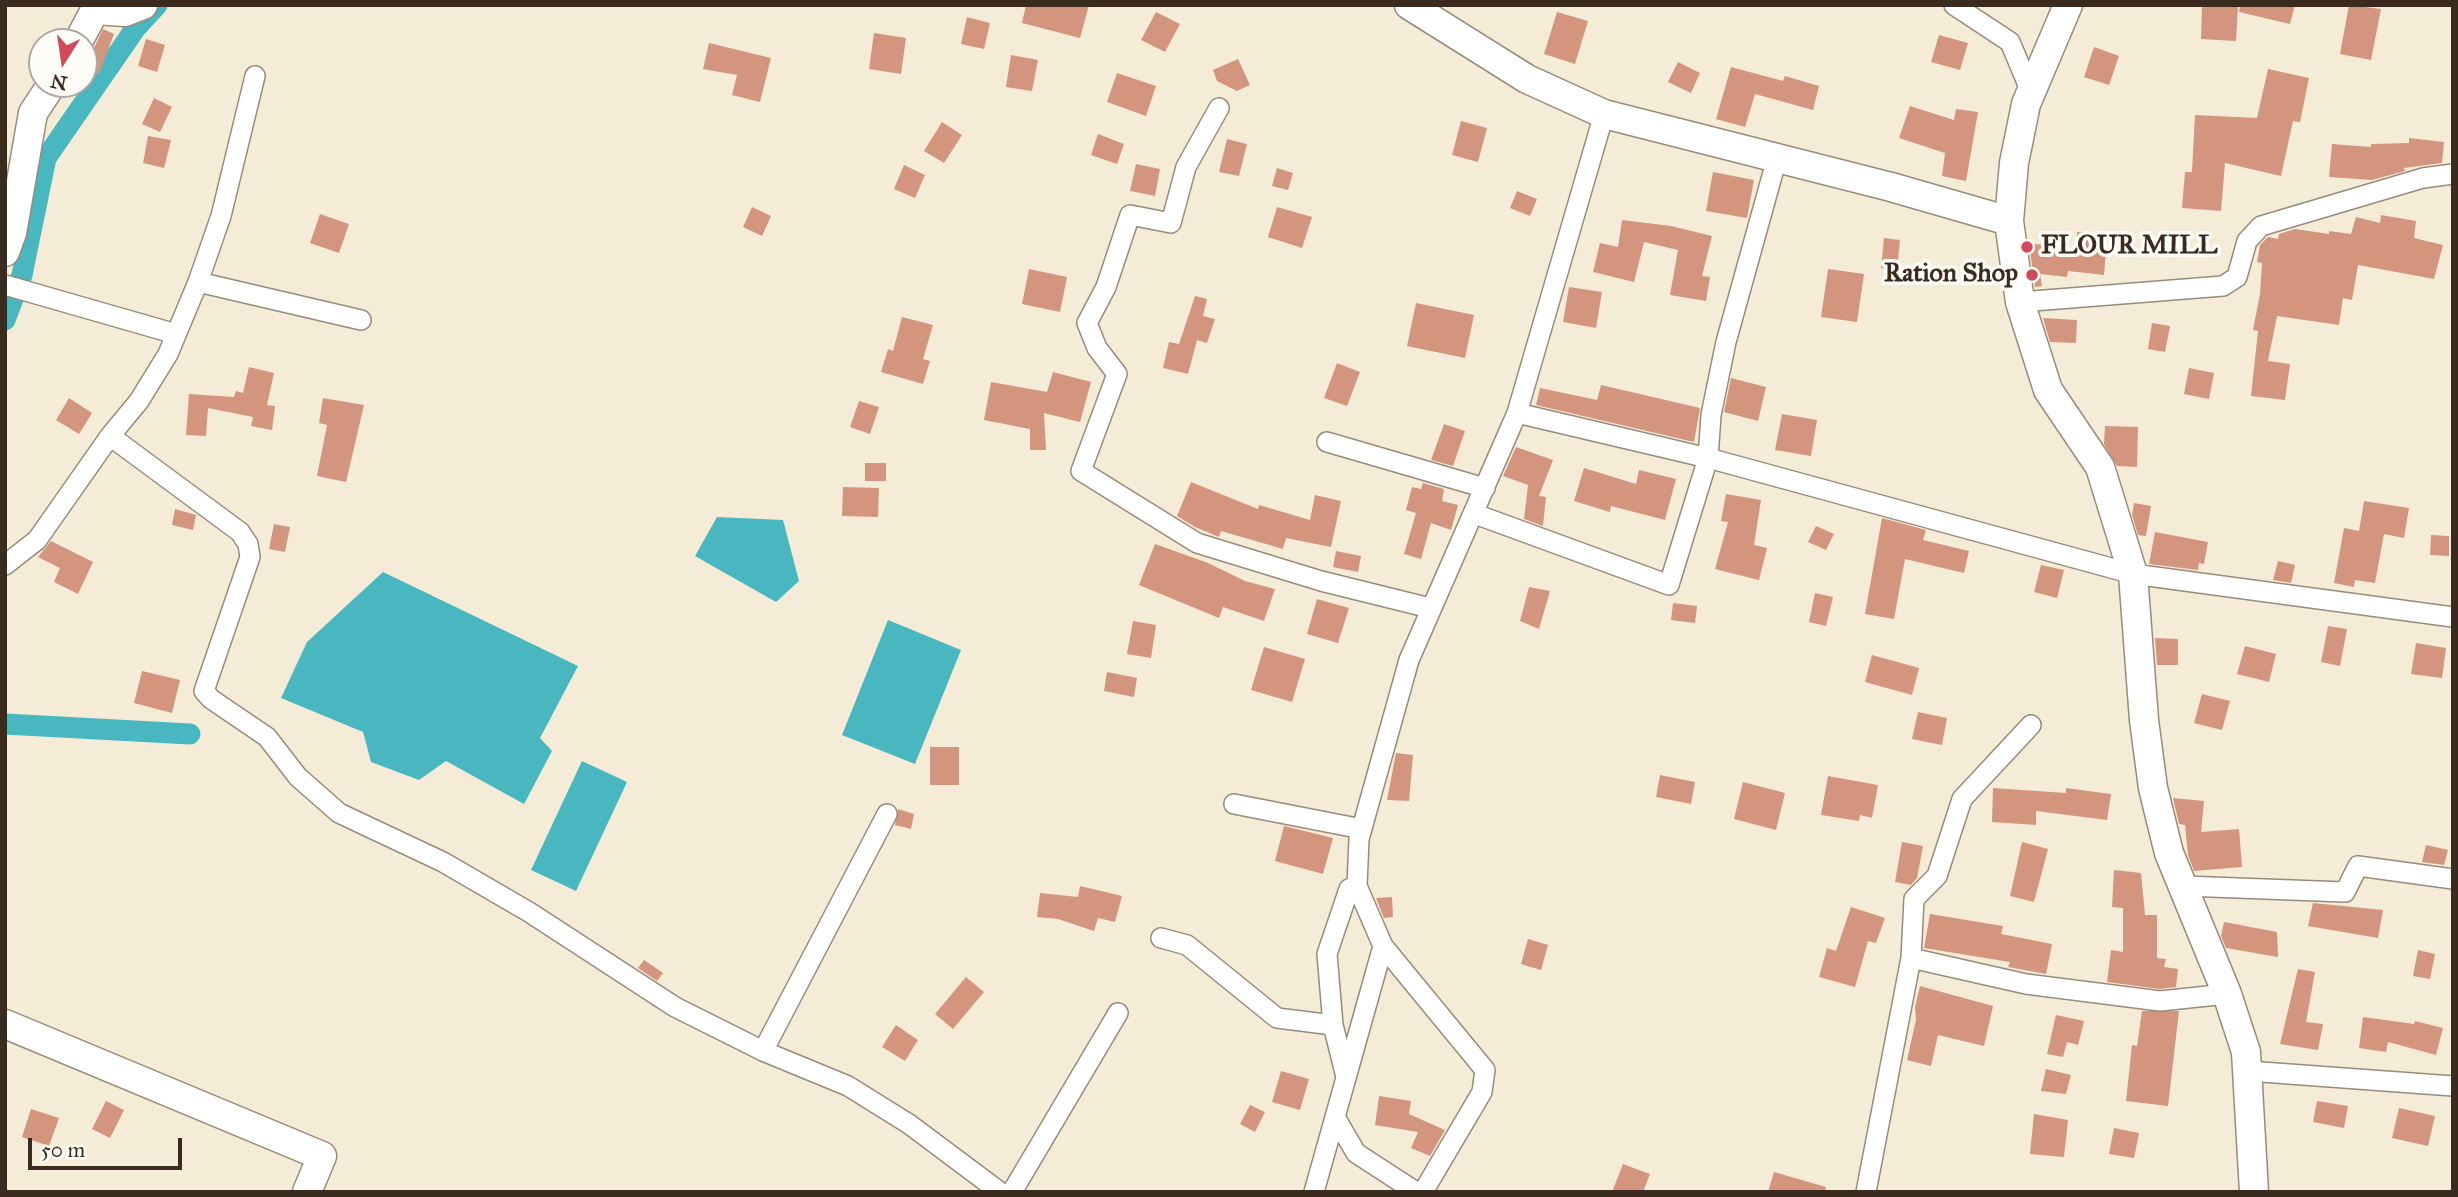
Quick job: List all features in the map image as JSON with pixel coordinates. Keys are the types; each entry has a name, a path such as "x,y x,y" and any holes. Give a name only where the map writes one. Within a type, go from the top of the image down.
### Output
{"main road":[{"path":"85,28 95,10 125,12 143,5"},
{"path":"1409,5 1527,79 1604,114 2009,221"},
{"path":"2068,5 2031,92 2014,163 2009,221 2020,302 2048,390 2100,467 2133,574 2144,720 2153,788 2169,853 2227,994 2246,1052 2254,1192"},
{"path":"5,252 12,233 33,113 43,98"},
{"path":"5,1024 322,1156 307,1192"}],"street":[{"path":"1954,5 2010,42 2031,92"},
{"path":"5,565 37,540 110,436 139,401 176,334 198,282 220,216 255,76"},
{"path":"1219,108 1185,167 1171,223 1130,215 1106,287 1087,323 1097,348 1117,374 1081,471 1197,543 1321,581 1430,608"},
{"path":"1423,1192 1482,1092 1485,1070 1480,1060 1383,946 1357,886 1356,867 1362,829 1409,660 1517,413 1604,114"},
{"path":"1475,514 1669,585 1708,458 1711,415 1726,342 1777,158"},
{"path":"2020,302 2223,286 2237,277 2247,241 2262,226 2423,178 2453,174"},
{"path":"198,282 361,320"},
{"path":"5,285 176,334"},
{"path":"1517,413 1708,458 2133,574 2453,617"},
{"path":"110,436 240,531 248,544 250,557 204,691 211,699 267,737 298,778 339,813 443,862 529,912 675,1007 763,1051 848,1086 909,1124 1000,1192"},
{"path":"1327,442 1485,488"},
{"path":"1866,1192 1911,958 1914,899 1937,876 1962,799 2031,725"},
{"path":"1234,804 1362,829"},
{"path":"763,1051 887,814"},
{"path":"2184,886 2345,892 2358,866 2453,879"},
{"path":"1346,1078 1333,1025 1326,954 1349,889 1357,886"},
{"path":"1161,938 1187,945 1277,1017 1333,1025"},
{"path":"1314,1192 1383,946"},
{"path":"1911,958 2026,984 2160,1001 2227,994"},
{"path":"1012,1192 1118,1013"},
{"path":"2248,1071 2453,1086"},
{"path":"1335,1117 1356,1153 1416,1192"}],"water":[{"path":"717,517 783,520 799,581 776,602 695,556"},
{"path":"383,572 578,666 540,738 552,751 524,804 446,761 419,780 371,762 363,732 281,698 307,642"},
{"path":"888,620 961,650 915,764 842,735"},
{"path":"582,761 627,782 576,891 531,870"}],"building":[{"path":"1026,5 1089,5 1080,38 1022,23"},
{"path":"2202,5 2238,5 2236,41 2201,39"},
{"path":"2240,5 2295,5 2290,24 2239,12"},
{"path":"2349,5 2381,9 2371,60 2340,54"},
{"path":"1156,12 1180,24 1165,52 1141,40"},
{"path":"1557,12 1588,21 1575,64 1544,54"},
{"path":"967,17 990,23 984,49 961,44"},
{"path":"103,29 114,34 99,74 98,74 98,40"},
{"path":"874,33 906,38 901,74 869,69"},
{"path":"1939,35 1968,43 1960,70 1931,62"},
{"path":"146,39 165,45 157,72 138,66"},
{"path":"709,43 771,58 760,102 732,95 737,75 703,69"},
{"path":"2094,47 2119,56 2109,85 2084,77"},
{"path":"1011,55 1038,60 1032,91 1006,87"},
{"path":"1238,59 1250,85 1237,91 1217,81 1213,70"},
{"path":"1678,62 1700,73 1691,93 1668,82"},
{"path":"1731,67 1783,81 1785,76 1819,86 1813,110 1755,94 1745,127 1716,119"},
{"path":"2268,69 2309,78 2300,122 2293,121 2281,176 2225,163 2221,211 2182,208 2185,172 2192,172 2195,115 2257,118"},
{"path":"1117,73 1156,86 1146,116 1107,102"},
{"path":"154,98 172,107 160,132 142,124"},
{"path":"1910,106 1954,120 1956,109 1978,112 1966,181 1942,176 1945,153 1899,138"},
{"path":"1461,121 1487,128 1478,162 1452,155"},
{"path":"942,122 962,135 944,163 924,151"},
{"path":"1098,134 1124,144 1117,164 1091,155"},
{"path":"148,136 171,140 164,168 143,163"},
{"path":"2409,138 2444,142 2442,163 2404,168 2405,171 2372,180 2329,177 2332,144 2371,147 2371,144 2409,143"},
{"path":"1227,139 1247,144 1239,176 1219,172"},
{"path":"1136,164 1160,169 1155,196 1130,191"},
{"path":"904,165 925,175 915,198 894,189"},
{"path":"1277,168 1293,173 1288,190 1272,186"},
{"path":"1713,172 1754,180 1747,218 1706,211"},
{"path":"1517,191 1537,199 1530,216 1510,208"},
{"path":"752,207 771,216 762,236 743,227"},
{"path":"1277,207 1312,217 1302,248 1268,237"},
{"path":"320,214 349,224 339,253 310,243"},
{"path":"2381,215 2416,221 2414,238 2443,245 2434,279 2358,265 2352,300 2343,298 2339,325 2277,316 2268,361 2290,364 2285,400 2251,396 2258,331 2253,330 2260,294 2262,263 2257,262 2260,245 2268,237 2278,239 2279,234 2295,229 2351,234 2356,217 2380,223"},
{"path":"1622,220 1671,226 1712,236 1702,276 1710,277 1706,301 1670,295 1678,250 1644,242 1634,282 1593,272 1600,243 1618,247"},
{"path":"2077,232 2094,233 2092,250 2106,252 2104,275 2068,271 2067,277 2040,274 2042,286 2035,287 2029,243 2076,249"},
{"path":"1884,238 1900,240 1897,270 1881,268"},
{"path":"1029,269 1067,277 1060,312 1022,304"},
{"path":"1828,269 1864,274 1857,322 1821,317"},
{"path":"1569,287 1602,292 1596,328 1563,322"},
{"path":"1195,296 1207,299 1203,316 1215,319 1207,343 1197,340 1188,374 1163,368 1169,342 1179,344"},
{"path":"1416,303 1474,315 1465,358 1407,346"},
{"path":"902,317 933,325 923,359 930,361 923,384 881,372 888,349 893,351"},
{"path":"2043,318 2077,320 2076,343 2050,342"},
{"path":"2152,323 2170,326 2165,352 2148,349"},
{"path":"1337,363 1360,372 1347,406 1324,398"},
{"path":"249,367 274,373 267,405 275,406 272,430 251,426 253,417 208,408 206,436 186,435 189,394 234,397 236,391 243,393"},
{"path":"2189,368 2214,373 2209,399 2184,394"},
{"path":"1053,372 1091,382 1080,422 1044,413 1046,450 1030,450 1030,429 984,420 991,382 1047,392"},
{"path":"1731,378 1766,387 1758,421 1724,412"},
{"path":"1601,385 1700,408 1694,442 1536,405 1540,388 1597,400"},
{"path":"69,398 92,413 79,434 56,420"},
{"path":"323,398 364,405 346,482 317,476 327,425 319,423"},
{"path":"859,401 879,407 870,434 850,427"},
{"path":"1782,414 1817,420 1811,456 1775,450"},
{"path":"1444,424 1465,431 1453,466 1431,460"},
{"path":"2105,426 2138,427 2137,467 2117,466 2104,444"},
{"path":"1516,447 1553,460 1539,496 1546,497 1543,526 1524,519 1528,485 1503,476"},
{"path":"865,463 886,463 886,481 865,481"},
{"path":"1584,468 1636,484 1639,470 1676,479 1665,520 1611,506 1610,512 1574,501"},
{"path":"1191,482 1258,509 1259,505 1310,520 1315,495 1341,501 1331,547 1286,538 1283,549 1221,531 1219,537 1195,527 1177,516"},
{"path":"1423,483 1444,489 1442,501 1458,505 1451,530 1431,523 1421,559 1404,554 1416,513 1406,510 1412,487 1421,489"},
{"path":"843,487 879,488 878,517 842,516"},
{"path":"1726,494 1761,500 1754,545 1767,548 1759,580 1715,569 1728,522 1721,521"},
{"path":"2364,501 2409,508 2404,538 2384,534 2375,583 2355,580 2354,587 2334,583 2344,528 2359,531"},
{"path":"2134,503 2151,506 2146,536 2138,535 2132,515"},
{"path":"175,509 196,515 193,530 172,525"},
{"path":"1882,518 1926,530 1923,540 1969,551 1964,573 1905,559 1894,619 1865,614"},
{"path":"274,524 290,527 285,552 269,549"},
{"path":"1816,526 1834,534 1826,550 1808,542"},
{"path":"2155,532 2208,542 2204,564 2199,563 2198,570 2149,564"},
{"path":"2431,535 2449,536 2449,556 2430,555"},
{"path":"51,541 93,562 78,594 54,582 60,568 38,557"},
{"path":"1155,544 1208,563 1245,581 1275,589 1264,621 1223,607 1219,618 1139,585"},
{"path":"1336,551 1361,556 1358,572 1333,567"},
{"path":"2278,561 2295,565 2291,583 2273,580"},
{"path":"2041,565 2064,570 2057,598 2034,592"},
{"path":"1529,587 1550,591 1539,629 1520,621"},
{"path":"1815,593 1833,597 1826,626 1809,622"},
{"path":"1317,599 1349,608 1338,643 1307,634"},
{"path":"1673,603 1697,606 1695,623 1671,620"},
{"path":"1133,621 1156,625 1151,658 1127,654"},
{"path":"2328,626 2347,629 2340,666 2321,662"},
{"path":"2155,638 2178,639 2178,665 2157,665"},
{"path":"2416,643 2446,648 2442,678 2411,674"},
{"path":"2245,646 2276,654 2269,682 2237,674"},
{"path":"1264,647 1305,659 1292,702 1251,690"},
{"path":"1872,655 1919,668 1912,695 1865,682"},
{"path":"142,671 180,680 172,713 134,703"},
{"path":"1107,672 1137,678 1134,697 1104,691"},
{"path":"2202,694 2230,701 2222,730 2194,723"},
{"path":"1918,712 1947,718 1942,745 1912,739"},
{"path":"930,747 959,747 959,785 930,785"},
{"path":"1396,753 1413,755 1409,801 1387,800"},
{"path":"1660,775 1695,782 1691,804 1656,797"},
{"path":"1828,776 1878,785 1872,818 1860,815 1859,821 1821,815"},
{"path":"1743,782 1785,793 1776,830 1734,819"},
{"path":"1993,788 2066,793 2066,788 2111,794 2107,820 2036,811 2036,825 1992,822"},
{"path":"2173,798 2204,801 2201,832 2239,829 2242,867 2194,871 2188,855 2185,825 2179,824"},
{"path":"898,809 914,814 911,829 895,825"},
{"path":"1284,826 1333,838 1323,874 1275,861"},
{"path":"1902,842 1923,846 1917,878 1911,885 1895,882"},
{"path":"2022,842 2048,849 2034,902 2010,896"},
{"path":"2426,845 2448,850 2444,865 2422,862"},
{"path":"2114,870 2141,873 2145,915 2157,915 2157,958 2166,959 2164,967 2178,969 2176,987 2160,989 2107,982 2111,950 2123,952 2123,908 2112,907"},
{"path":"1080,886 1122,896 1115,922 1098,918 1094,931 1058,919 1037,917 1040,893 1078,897"},
{"path":"1392,897 1393,917 1384,918 1376,898"},
{"path":"2313,903 2383,910 2378,938 2308,926"},
{"path":"1851,907 1885,918 1876,943 1868,941 1855,987 1819,977 1827,948 1836,951"},
{"path":"1930,914 2003,926 2001,934 2052,944 2046,974 2008,967 2010,962 1924,948"},
{"path":"2224,922 2277,932 2278,957 2226,948 2221,936"},
{"path":"1528,939 1548,945 1541,970 1521,964"},
{"path":"2418,950 2435,954 2430,979 2413,976"},
{"path":"644,960 663,973 657,981 638,968"},
{"path":"2298,969 2315,972 2306,1022 2323,1024 2318,1050 2280,1044"},
{"path":"966,977 984,992 953,1029 935,1014"},
{"path":"1920,986 1993,1006 1984,1046 1938,1035 1931,1066 1907,1060"},
{"path":"2142,1011 2179,1011 2168,1106 2126,1101 2132,1045 2137,1046"},
{"path":"2056,1015 2084,1021 2078,1045 2067,1042 2063,1057 2047,1054"},
{"path":"2363,1017 2414,1024 2415,1021 2443,1028 2436,1055 2388,1042 2386,1052 2359,1048"},
{"path":"896,1025 918,1040 905,1061 882,1047"},
{"path":"2046,1069 2071,1075 2066,1094 2041,1091"},
{"path":"1281,1071 1309,1079 1300,1110 1272,1102"},
{"path":"1379,1096 1411,1101 1409,1114 1445,1130 1430,1156 1411,1148 1418,1132 1375,1125"},
{"path":"106,1101 124,1110 110,1138 92,1129"},
{"path":"2317,1101 2348,1106 2344,1128 2313,1122"},
{"path":"1250,1105 1265,1112 1255,1132 1240,1124"},
{"path":"2399,1108 2435,1116 2428,1146 2392,1138"},
{"path":"31,1109 59,1118 49,1146 22,1137"},
{"path":"2034,1114 2068,1120 2064,1157 2030,1154"},
{"path":"2114,1128 2139,1133 2134,1158 2109,1154"},
{"path":"1623,1164 1650,1174 1643,1192 1612,1192"},
{"path":"1774,1172 1826,1187 1825,1192 1768,1192"}],"waterway":[{"path":"5,320 22,275 46,158 135,29 157,5"},
{"path":"5,724 190,734"}],"place":[{"name":"FLOUR MILL","path":"2027,247"},
{"name":"Ration Shop","path":"2032,275"}]}
